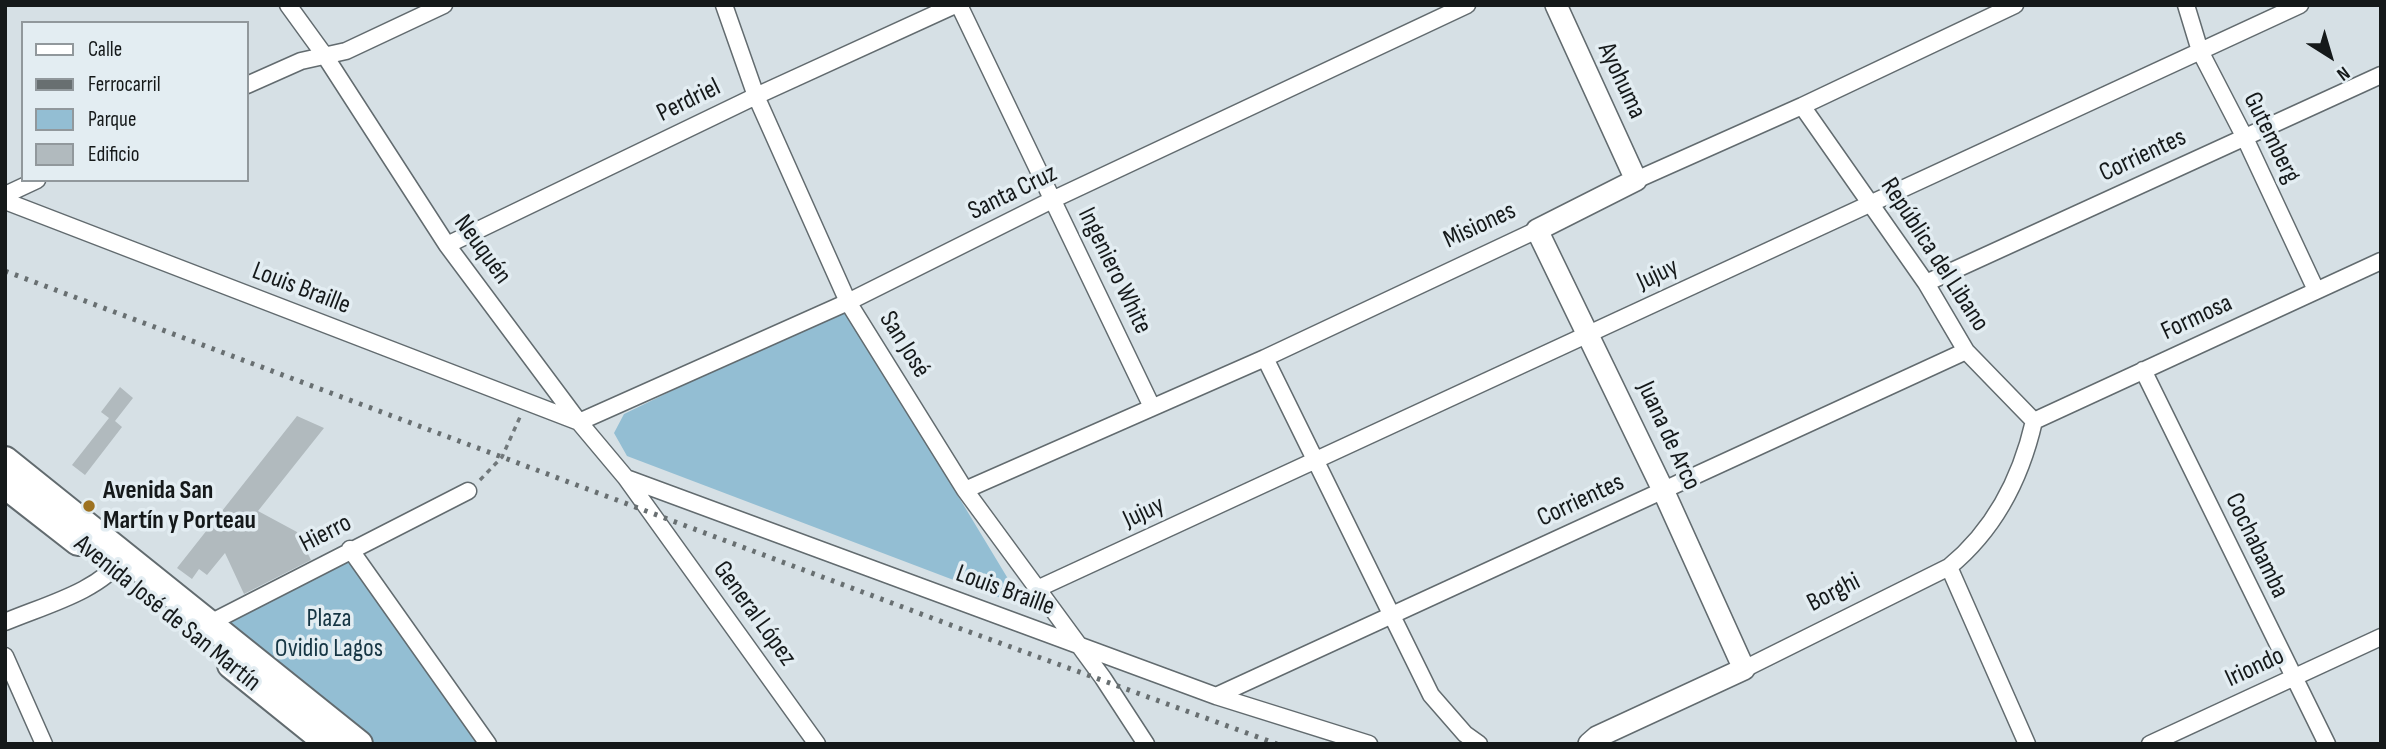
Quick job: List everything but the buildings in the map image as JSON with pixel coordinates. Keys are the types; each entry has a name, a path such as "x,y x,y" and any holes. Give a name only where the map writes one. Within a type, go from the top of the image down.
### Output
{"main road":[{"name":"Avenida José de San Martín","path":"5,460 119,564 329,744"},
{"name":"Avenida José de San Martín","path":"5,485 208,624 359,744"}],"street":[{"name":"Neuquén","path":"288,5 325,56 447,245 579,422 626,478 651,513"},
{"path":"248,85 301,61 346,51 444,5"},
{"name":"San José","path":"724,5 756,96 848,302 965,491 1077,643 1146,744"},
{"name":"Perdriel","path":"447,245 756,96 957,5"},
{"name":"Ingeniero White","path":"957,5 1152,407"},
{"name":"Santa Cruz","path":"579,422 848,302 1052,201 1467,5"},
{"name":"Ayohuma","path":"1556,5 1636,180"},
{"name":"Misiones","path":"965,491 1265,358 1537,230 1636,180 1802,106 2015,5"},
{"name":"Gutemberg","path":"2186,5 2200,51 2244,136 2316,290"},
{"name":"Jujuy","path":"1037,589 2300,5"},
{"name":"Corrientes","path":"1926,283 2381,75"},
{"name":"República del Libano","path":"1802,106 1926,283 1966,351 2034,421"},
{"path":"5,195 33,182"},
{"name":"Louis Braille","path":"5,201 579,422"},
{"name":"Juana de Arco","path":"1537,230 1663,490 1744,669"},
{"name":"Formosa","path":"2034,421 2381,261"},
{"name":"Corrientes","path":"1216,696 1966,351"},
{"path":"1265,358 1431,695 1465,734 1479,744"},
{"name":"Cochabamba","path":"2143,370 2327,744"},
{"name":"Borghi","path":"1590,744 1597,737 1744,669 1948,567 1970,550 2019,476 2034,421"},
{"name":"Louis Braille","path":"626,478 1216,696 1369,744"},
{"name":"Hierro","path":"208,624 350,549 468,491"},
{"name":"General López","path":"651,513 817,744"},
{"path":"350,549 488,744"},
{"path":"5,622 94,584 119,564"},
{"path":"1948,567 2027,744"},
{"name":"Iriondo","path":"2150,744 2381,637"},
{"path":"5,656 44,744"}],"path":[{"path":"468,491 502,457 526,402"}],"green space":[{"path":"844,307 1013,587 1001,598 627,456 614,433 624,414"},
{"name":"Plaza Ovidio Lagos","path":"350,549 488,744 359,744 208,624"}],"railway":[{"path":"5,271 956,627 1277,744"}],"place":[{"name":"Avenida San Martín y Porteau","path":"89,506"}]}
